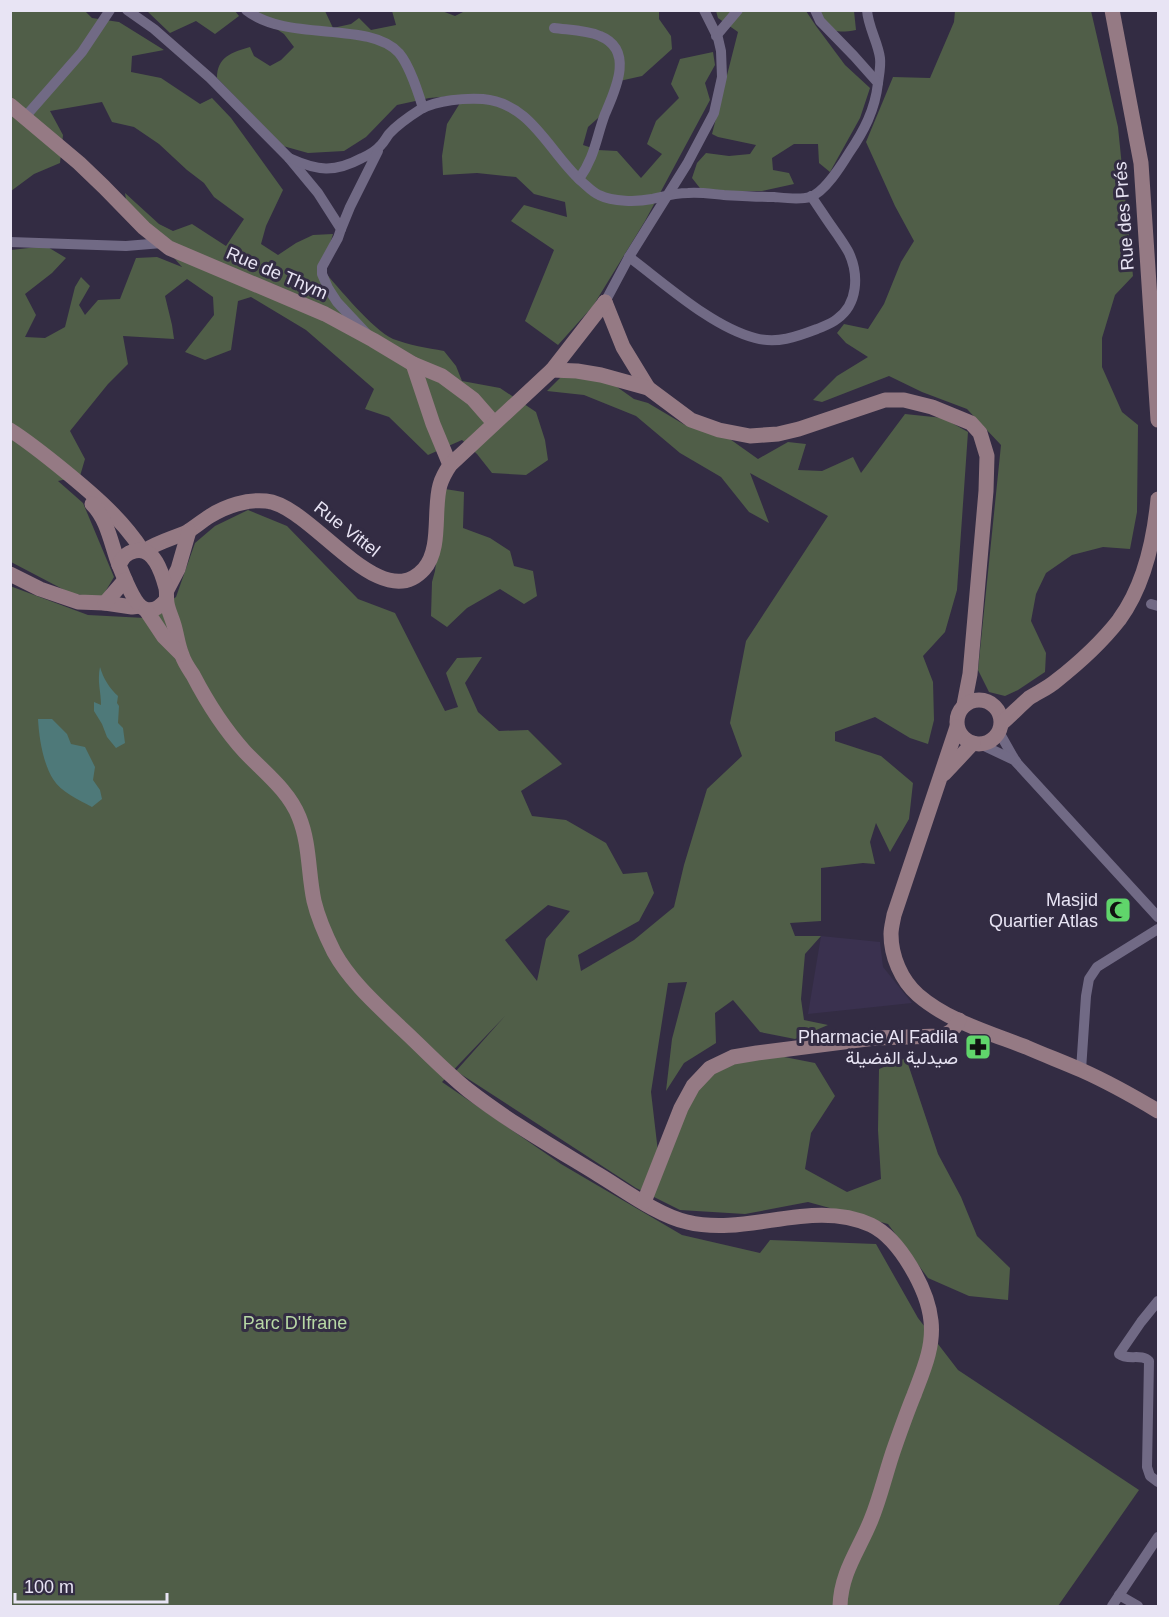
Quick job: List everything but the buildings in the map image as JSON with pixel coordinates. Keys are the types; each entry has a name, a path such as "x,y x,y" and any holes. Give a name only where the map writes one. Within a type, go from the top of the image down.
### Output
{"street":[{"path":"25,117 82,52 110,10"},
{"path":"127,10 154,29 210,78 289,158 318,193 341,229"},
{"path":"246,10 255,17 294,28 351,34 378,39 386,43 401,55 423,108"},
{"path":"648,388 623,347 605,302 714,113 722,76 721,51 704,10"},
{"path":"716,36 738,10"},
{"path":"814,10 820,21 878,83"},
{"path":"373,340 337,302 322,274 322,267 380,147 388,135 409,117 423,108 465,99 501,102 531,123 579,179 596,194 607,198 640,200 691,192 787,198 811,196 836,173 871,116 876,100 880,59 867,18 867,10"},
{"name":"Rue des Prés","path":"1112,10 1141,164 1152,237 1158,420"},
{"path":"554,28 600,36 613,45 619,58 617,85 605,114 592,157 579,179"},
{"name":"Rue de Thym","path":"10,105 79,163 162,243 179,254 325,314 413,364 442,376 473,399 494,423"},
{"path":"289,158 313,167 334,169 358,160 380,147"},
{"path":"629,257 722,325 754,338 784,340 797,337 826,326 837,319 844,313 854,296 854,267 849,252 811,196"},
{"path":"10,242 126,246 162,243"},
{"name":"Rue Vittel","path":"119,565 124,555 144,550 189,531 209,516 237,504 267,501 291,510 366,569 387,580 400,582 418,575 428,563 436,529 439,487 450,465 552,370 605,302"},
{"path":"413,364 433,424 450,465"},
{"path":"552,370 601,375 648,388 691,420 720,430 750,436 778,434 799,429 885,400 904,400 932,407 971,423 980,433 985,444 986,501 970,674 964,705"},
{"path":"10,430 94,495 144,550 152,555 166,595 181,654 227,730 290,799 301,821 315,903 321,922 333,949 353,979 374,1002 489,1106 644,1202 674,1218 700,1224 740,1225 797,1216 843,1216 871,1225 886,1235 912,1270 924,1293 932,1323 930,1348 870,1522 842,1584 840,1606"},
{"path":"10,438 53,469 98,510 105,523 124,580 164,637 181,654"},
{"path":"940,779 976,744 995,738 1001,728 1029,699 1054,683 1090,652 1119,620 1129,604 1146,564 1157,527 1158,499"},
{"path":"10,574 68,600 158,608 178,569 189,531"},
{"path":"105,603 124,580"},
{"path":"970,674 990,703 1001,714 1001,728 1016,762 1158,917"},
{"path":"1029,699 990,703 977,699 964,705 959,712 957,727 894,915 891,933 894,958 907,982 932,1005 986,1032 1080,1070 1158,1111"},
{"path":"957,727 966,740 1016,762"},
{"path":"1080,1070 1089,979 1097,967 1158,929"},
{"path":"644,1202 681,1108 693,1086 711,1068 733,1057 757,1053 875,1038 939,1036 952,1031 959,1020"},
{"path":"1158,1300 1119,1354 1123,1357 1143,1357 1149,1362 1147,1467 1150,1476 1158,1482"},
{"path":"1112,1606 1158,1537"},
{"path":"1119,1595 1138,1606"}],"shaded area":[{"path":"100,667 107,683 118,696 118,723 123,728 125,743 116,748 107,737 94,711 94,702 101,705"},
{"path":"38,719 52,719 67,734 71,744 85,747 95,767 93,780 100,790 102,799 92,807 65,792 56,784 42,750"},
{"path":"821,936 880,942 883,967 912,1003 808,1014"}],"green space":[{"path":"467,10 659,11 659,19 671,36 672,49 642,76 615,82 606,111 588,127 583,145 598,150 617,151 641,178 662,154 647,144 656,121 679,98 671,84 680,59 713,52 715,65 705,83 710,100 645,221 593,306 558,345 525,321 554,250 511,221 524,205 567,217 565,202 534,194 516,177 477,173 443,175 442,156 447,124 465,95 429,98 397,105 366,137 344,151 308,153 283,146 217,78 223,60 237,51 250,47 254,56 270,66 281,60 294,47 284,34 249,11 325,11 333,28 351,24 359,18 371,30 396,25 392,11 442,11 455,16"},
{"path":"10,11 85,11 92,18 119,22 164,50 132,56 131,72 161,78 200,104 212,98 231,118 283,190 266,226 261,244 278,255 313,235 333,234 322,269 375,327 393,339 444,351 456,366 462,381 500,388 536,412 545,440 548,460 526,475 492,473 462,440 428,455 389,417 365,409 374,389 306,330 251,297 238,301 231,350 205,360 185,352 214,315 213,297 187,279 165,296 174,339 123,336 128,364 108,384 70,431 85,459 80,476 58,481 83,503 114,577 102,597 72,594 11,562 11,250 46,246 66,258 52,273 25,294 36,315 25,337 45,338 65,327 75,287 81,277 90,286 79,305 85,315 98,300 120,299 136,258 157,257 182,267 127,206 125,193 159,224 173,231 192,224 226,246 244,219 214,197 204,183 159,144 134,127 112,122 102,102 50,111 63,135 60,163 34,174 11,191"},
{"path":"147,11 235,11 239,16 215,34 196,21 170,33"},
{"path":"716,11 806,11 845,65 870,88 860,118 830,172 819,163 818,144 794,144 772,158 773,170 789,173 794,184 762,191 703,192 692,178 697,163 706,153 729,156 750,154 756,145 712,134 738,32 718,18"},
{"path":"817,11 854,11 856,30 842,32 832,30"},
{"path":"955,11 1091,11 1118,127 1133,276 1115,295 1102,338 1102,367 1122,412 1138,425 1137,512 1130,549 1103,547 1072,555 1046,573 1036,594 1031,621 1046,653 1045,672 1005,696 989,692 978,670 1001,445 967,409 922,392 889,376 822,402 813,400 837,376 868,357 846,343 837,333 844,324 868,329 884,304 901,262 914,241 895,206 866,142 893,77 930,78 954,22"},
{"name":"Parc D'Ifrane","path":"563,375 610,382 634,399 648,403 685,425 727,437 758,459 788,442 806,444 798,470 822,471 853,457 861,473 905,414 943,418 968,432 957,590 945,632 923,656 933,682 934,720 928,744 910,738 875,717 835,732 835,741 881,756 913,783 909,819 890,852 876,823 870,842 875,864 863,863 821,868 821,921 790,923 795,936 821,936 805,954 801,999 804,1020 828,1025 795,1039 760,1032 733,1000 715,1013 716,1043 684,1063 666,1091 672,1039 687,982 668,983 651,1092 658,1152 679,1112 712,1071 739,1057 769,1054 815,1063 835,1096 811,1133 805,1169 847,1192 881,1179 878,1130 879,1069 906,1058 938,1154 961,1197 977,1236 1010,1268 1008,1300 969,1296 928,1278 888,1224 808,1202 745,1214 680,1210 636,1188 456,1071 505,1016 442,1082 561,1164 682,1235 760,1253 770,1240 876,1244 918,1318 958,1370 1139,1490 1058,1606 11,1606 10,586 88,615 145,618 176,597 195,543 215,526 248,510 287,526 358,599 395,613 445,711 458,707 446,673 457,658 482,657 465,683 478,712 499,731 528,730 562,764 521,791 532,816 566,820 606,843 623,874 647,872 654,893 639,921 578,955 581,971 634,940 674,907 707,789 742,756 730,723 746,641 828,516 750,473 769,523 749,512 721,477 680,453 636,416 584,395 547,391","holes":["548,905 570,911 546,939 537,981 505,940"]},
{"path":"445,489 464,492 463,528 490,538 510,551 514,566 533,571 537,596 524,604 500,589 467,608 447,627 431,616 432,582"}],"place":[{"name":"Masjid Quartier Atlas","path":"1118,910"},
{"name":"Pharmacie Al Fadila صيدلية الفضيلة","path":"978,1047"}]}
